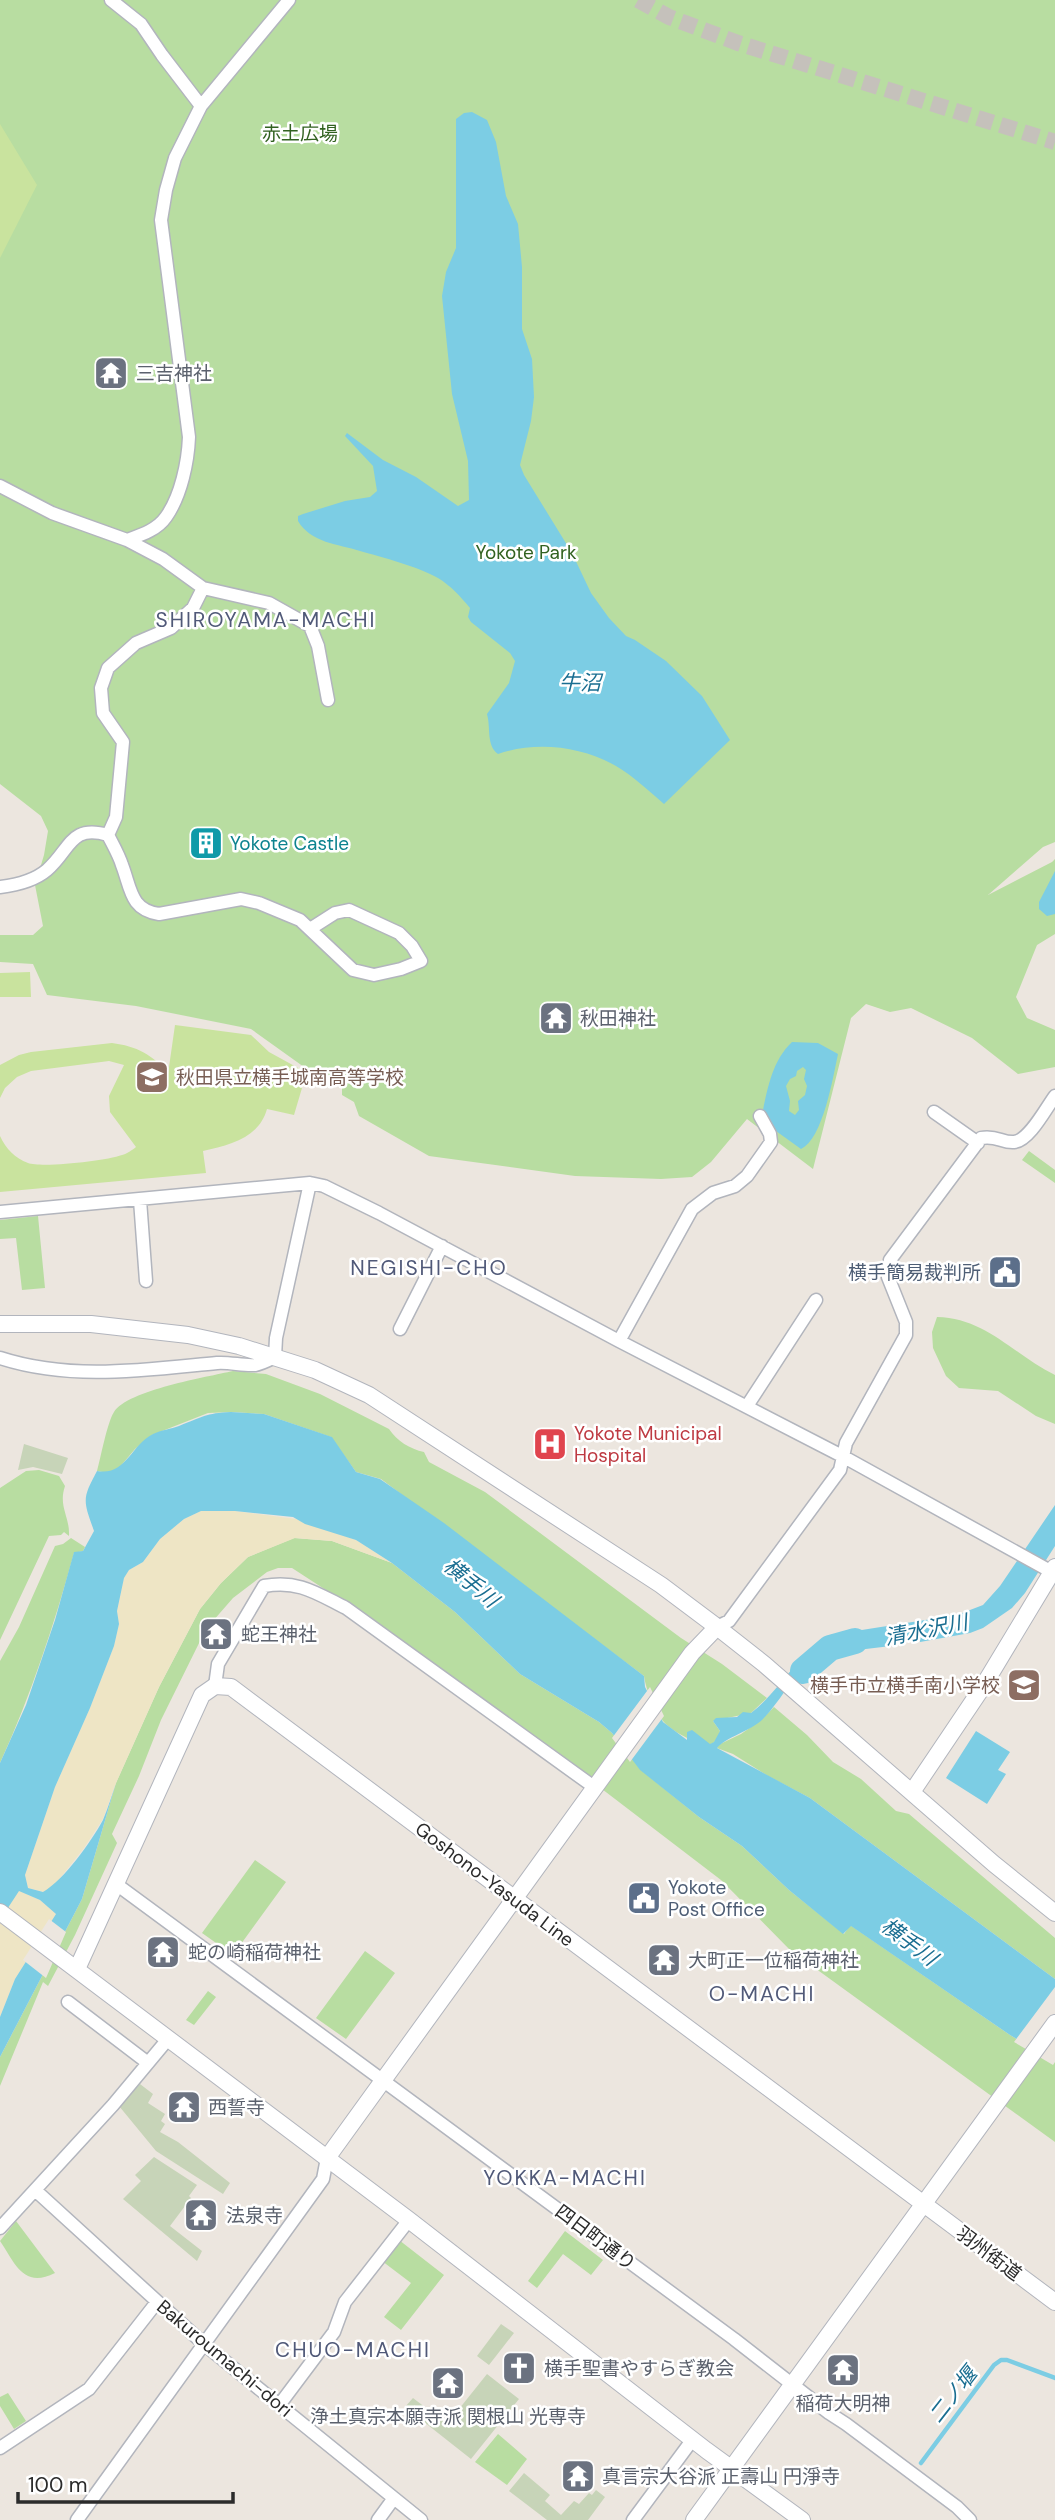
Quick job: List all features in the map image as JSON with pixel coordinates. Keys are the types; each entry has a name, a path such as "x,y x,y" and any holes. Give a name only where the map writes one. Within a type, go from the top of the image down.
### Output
{"street":[{"path":"111,0 141,24 201,106"},
{"path":"127,541 148,532 165,519 177,495 188,452 160,220 175,158 201,106 289,0"},
{"path":"0,486 52,513 127,541 163,559 203,588 269,603 310,626 318,646 328,700"},
{"path":"203,588 193,608 171,628 136,643 108,668 101,688 103,713 123,742 116,817 108,835 123,867 128,887 135,901 146,913 159,914 241,900 269,907 300,920 353,970 374,975 421,961 412,946 399,933 349,910 335,913 310,929"},
{"path":"0,887 31,881 46,871 74,836 93,831 108,835"},
{"path":"77,2520 323,2179 327,2158 614,1759 692,1653 729,1620 839,1470 846,1443 906,1335 906,1322 888,1277 890,1260 981,1138 992,1136 1012,1143 1024,1139 1055,1096"},
{"path":"934,1112 978,1143"},
{"path":"619,1341 692,1209 713,1193 735,1186 747,1176 771,1142 760,1115"},
{"path":"275,1357 276,1338 310,1183"},
{"path":"0,1212 310,1183 335,1191 844,1457 1051,1569 982,1688 912,1792"},
{"path":"140,1200 146,1281"},
{"path":"400,1329 442,1246"},
{"path":"747,1406 816,1300"},
{"path":"0,1324 54,1322 136,1328 201,1338 275,1357 333,1377 369,1395 662,1585 718,1627 994,1864 1055,1913"},
{"path":"0,1358 27,1367 84,1373 147,1371 222,1363 256,1365 275,1357"},
{"path":"77,1969 202,1695 215,1686 218,1664 264,1587 281,1584 302,1586 346,1608 594,1787"},
{"name":"Goshono-Yasuda Line","path":"215,1686 231,1687 924,2203"},
{"name":"四日町通り","path":"116,1884 793,2383 829,2413 957,2507 970,2520"},
{"path":"0,1912 802,2520"},
{"path":"68,2002 148,2063"},
{"path":"694,2520 1055,2023"},
{"path":"0,2228 168,2039"},
{"name":"Bakuroumachi-dori","path":"35,2190 205,2345 421,2520"},
{"name":"羽州街道","path":"924,2203 1055,2302"},
{"path":"280,2404 334,2332 345,2302 409,2220"},
{"path":"0,2448 89,2389 157,2302"},
{"path":"633,2520 693,2440"},
{"path":"378,2520 394,2498"}],"green space":[{"name":"Yokote Park","path":"0,0 1055,0 1055,842 1043,847 988,895 1055,859 1055,934 1037,945 1016,997 1027,1018 1055,1030 1055,1067 1018,1074 972,1038 911,1008 890,1012 866,1004 851,1018 813,1169 747,1119 711,1162 692,1177 661,1179 575,1176 429,1156 359,1116 354,1102 342,1095 342,1085 311,1072 251,1029 136,1006 47,995 33,964 0,962 0,935 33,935 43,926 35,885 48,831 41,816 0,784"},
{"path":"0,124 37,185 0,258"},
{"path":"30,972 31,997 0,997 0,973"},
{"path":"175,1025 251,1035 269,1052 300,1069 302,1088 294,1115 267,1109 257,1127 242,1139 203,1151 206,1173 0,1192 0,1136 15,1156 35,1164 103,1159 124,1154 136,1147 110,1112 109,1096 124,1065 109,1061 31,1071 17,1077 5,1088 0,1098 0,1065 31,1052 112,1043 144,1052 168,1074"},
{"path":"1029,1151 1055,1170 1055,1183 1022,1160"},
{"path":"38,1216 45,1288 22,1290 16,1238 0,1239 0,1220"},
{"path":"937,1317 954,1319 985,1331 1055,1375 1055,1424 1036,1416 998,1391 959,1388 946,1376 933,1348 932,1332"},
{"path":"233,1371 266,1374 320,1394 389,1429 404,1444 424,1452 429,1462 485,1492 681,1638 722,1664 767,1698 751,1713 713,1721 720,1731 713,1743 699,1743 678,1733 660,1716 644,1676 381,1479 356,1472 331,1437 264,1414 208,1413 152,1435 135,1449 119,1468 108,1473 97,1471 111,1417 122,1404 151,1391"},
{"path":"24,1444 68,1458 62,1474 33,1467 18,1470"},
{"path":"39,1470 59,1476 65,1486 63,1506 69,1536 64,1532 61,1535 49,1536 0,1640 0,1488 26,1471"},
{"path":"71,1538 85,1547 83,1551 74,1553 41,1660 0,1763 0,1661 19,1627 55,1546"},
{"path":"294,1538 332,1541 392,1563 455,1612 520,1674 599,1722 612,1733 641,1770 699,1817 742,1846 789,1890 844,1934 850,1925 1010,2035 1055,2062 1055,2142 790,1950 721,1880 581,1773 352,1607 292,1568 278,1568 267,1572 233,1598 206,1629 161,1720 112,1834 117,1843 75,1935 48,1986 43,1982 0,2086 0,2057 82,1899 116,1783 159,1687 200,1609 221,1583 248,1557"},
{"path":"774,1707 833,1762 861,1779 896,1811 909,1814 1055,1938 1055,1979 810,1798 733,1754 717,1748 761,1720"},
{"path":"255,1860 286,1882 233,1955 202,1933"},
{"path":"365,1951 395,1973 346,2039 316,2018"},
{"path":"208,1991 216,1997 194,2025 186,2020"},
{"path":"140,2084 153,2094 148,2103 165,2114 161,2121 165,2124 160,2132 178,2142 230,2183 223,2194 156,2151 119,2106"},
{"path":"154,2157 197,2185 189,2196 191,2198 170,2226 202,2251 197,2261 123,2199 141,2181 135,2175"},
{"path":"16,2221 55,2273 35,2278 27,2276 16,2265 0,2241"},
{"path":"565,2231 603,2260 591,2275 563,2254 537,2288 528,2281"},
{"path":"399,2240 444,2275 401,2330 384,2317 411,2283 382,2261"},
{"path":"501,2324 514,2333 489,2365 477,2356"},
{"path":"487,2374 519,2399 471,2459 405,2407 413,2398 447,2424"},
{"path":"8,2393 26,2421 14,2429 0,2406 0,2397"},
{"path":"498,2434 527,2459 507,2485 475,2462"},
{"path":"524,2473 550,2495 545,2501 561,2515 574,2501 579,2504 589,2493 592,2495 596,2490 605,2497 588,2520 547,2520 509,2491"}],"sand":[{"path":"201,1511 235,1511 296,1519 356,1540 392,1563 332,1541 295,1538 248,1557 221,1583 200,1609 159,1687 103,1819 84,1848 53,1887 44,1892 28,1888 25,1875 55,1787 114,1646 119,1624 117,1611 124,1578 129,1570 143,1562 160,1539 184,1519"},
{"path":"18,1890 40,1900 56,1914 15,1979 0,2017 0,1920"}],"water":[{"name":"牛沼","path":"472,112 487,120 496,142 506,196 518,224 522,267 522,329 532,359 534,397 520,465 524,475 572,553 591,593 609,618 626,636 666,661 702,696 730,740 664,804 622,770 588,754 543,747 498,754 490,741 487,714 509,683 515,661 510,653 471,622 468,617 470,608 455,591 438,578 400,563 326,542 310,534 298,521 298,516 303,514 345,501 370,497 377,491 373,466 345,436 347,433 383,460 416,477 458,506 469,500 468,461 452,394 442,296 446,272 456,248 456,119 464,113"},
{"path":"1055,871 1055,914 1047,916 1039,909 1039,902"},
{"path":"792,1042 818,1043 838,1054 821,1121 809,1143 801,1149 776,1131 763,1110 772,1074","holes":["803,1067 806,1070 805,1095 798,1101 799,1110 795,1115 789,1111 790,1101 786,1086 790,1079 796,1076 797,1071"]},
{"name":"横手川","path":"231,1412 264,1414 332,1437 356,1472 380,1479 444,1523 644,1676 645,1687 663,1722 687,1740 687,1732 692,1730 710,1744 720,1731 713,1721 716,1718 737,1717 743,1712 751,1713 808,1652 830,1635 957,1615 983,1605 1000,1586 1055,1505 1055,1546 1025,1593 1012,1608 983,1628 970,1633 920,1642 919,1639 891,1643 891,1646 824,1656 819,1651 804,1665 763,1719 717,1748 810,1798 1055,1979 1055,2062 1010,2035 851,1926 843,1934 789,1890 742,1846 699,1817 640,1770 612,1733 599,1722 520,1674 455,1612 392,1563 356,1540 305,1524 293,1517 235,1511 201,1511 184,1519 160,1539 143,1562 129,1570 124,1578 117,1611 119,1624 114,1646 55,1787 25,1875 28,1888 43,1892 68,1870 103,1820 116,1783 82,1899 0,2057 0,2017 15,1979 56,1914 40,1900 19,1891 0,1920 0,1763 26,1705 55,1620 74,1552 83,1551 94,1531 86,1506 89,1488 97,1471 115,1469 153,1434 204,1416"},
{"path":"976,1731 1010,1752 998,1770 1006,1774 987,1804 946,1778"}],"pier":[{"path":"650,1687 664,1716 630,1762 612,1738"},
{"path":"49,1919 66,1932 46,1978 23,1960"},
{"path":"1055,1987 1055,2062 1053,2065 1014,2042"}],"waterway":[{"name":"清水沢川","path":"803,1671 830,1648 855,1641"},
{"name":"二ノ堰","path":"921,2463 994,2365 1001,2360 1055,2378"}],"tunnel":[{"path":"638,0 669,17 738,43 1055,142"}],"place":[{"name":"三吉神社","path":"111,373"},
{"name":"Yokote Castle","path":"206,843"},
{"name":"秋田神社","path":"556,1018"},
{"name":"秋田県立横手城南高等学校","path":"152,1077"},
{"name":"横手簡易裁判所","path":"1005,1272"},
{"name":"Yokote Municipal Hospital","path":"550,1444"},
{"name":"蛇王神社","path":"216,1634"},
{"name":"横手市立横手南小学校","path":"1024,1685"},
{"name":"Yokote Post Office","path":"644,1898"},
{"name":"蛇の崎稲荷神社","path":"163,1952"},
{"name":"大町正一位稲荷神社","path":"664,1960"},
{"name":"西誓寺","path":"184,2107"},
{"name":"法泉寺","path":"201,2215"},
{"name":"横手聖書やすらぎ教会","path":"519,2368"},
{"name":"稲荷大明神","path":"843,2370"},
{"name":"浄土真宗本願寺派 関根山 光専寺","path":"448,2383"},
{"name":"真言宗大谷派 正壽山 円淨寺","path":"578,2476"}],"district":[{"name":"SHIROYAMA-MACHI","path":"266,620"},
{"name":"NEGISHI-CHO","path":"429,1268"},
{"name":"O-MACHI","path":"762,1994"},
{"name":"YOKKA-MACHI","path":"565,2178"},
{"name":"CHUO-MACHI","path":"353,2350"}],"park label":[{"name":"赤土広場","path":"300,133"}]}
